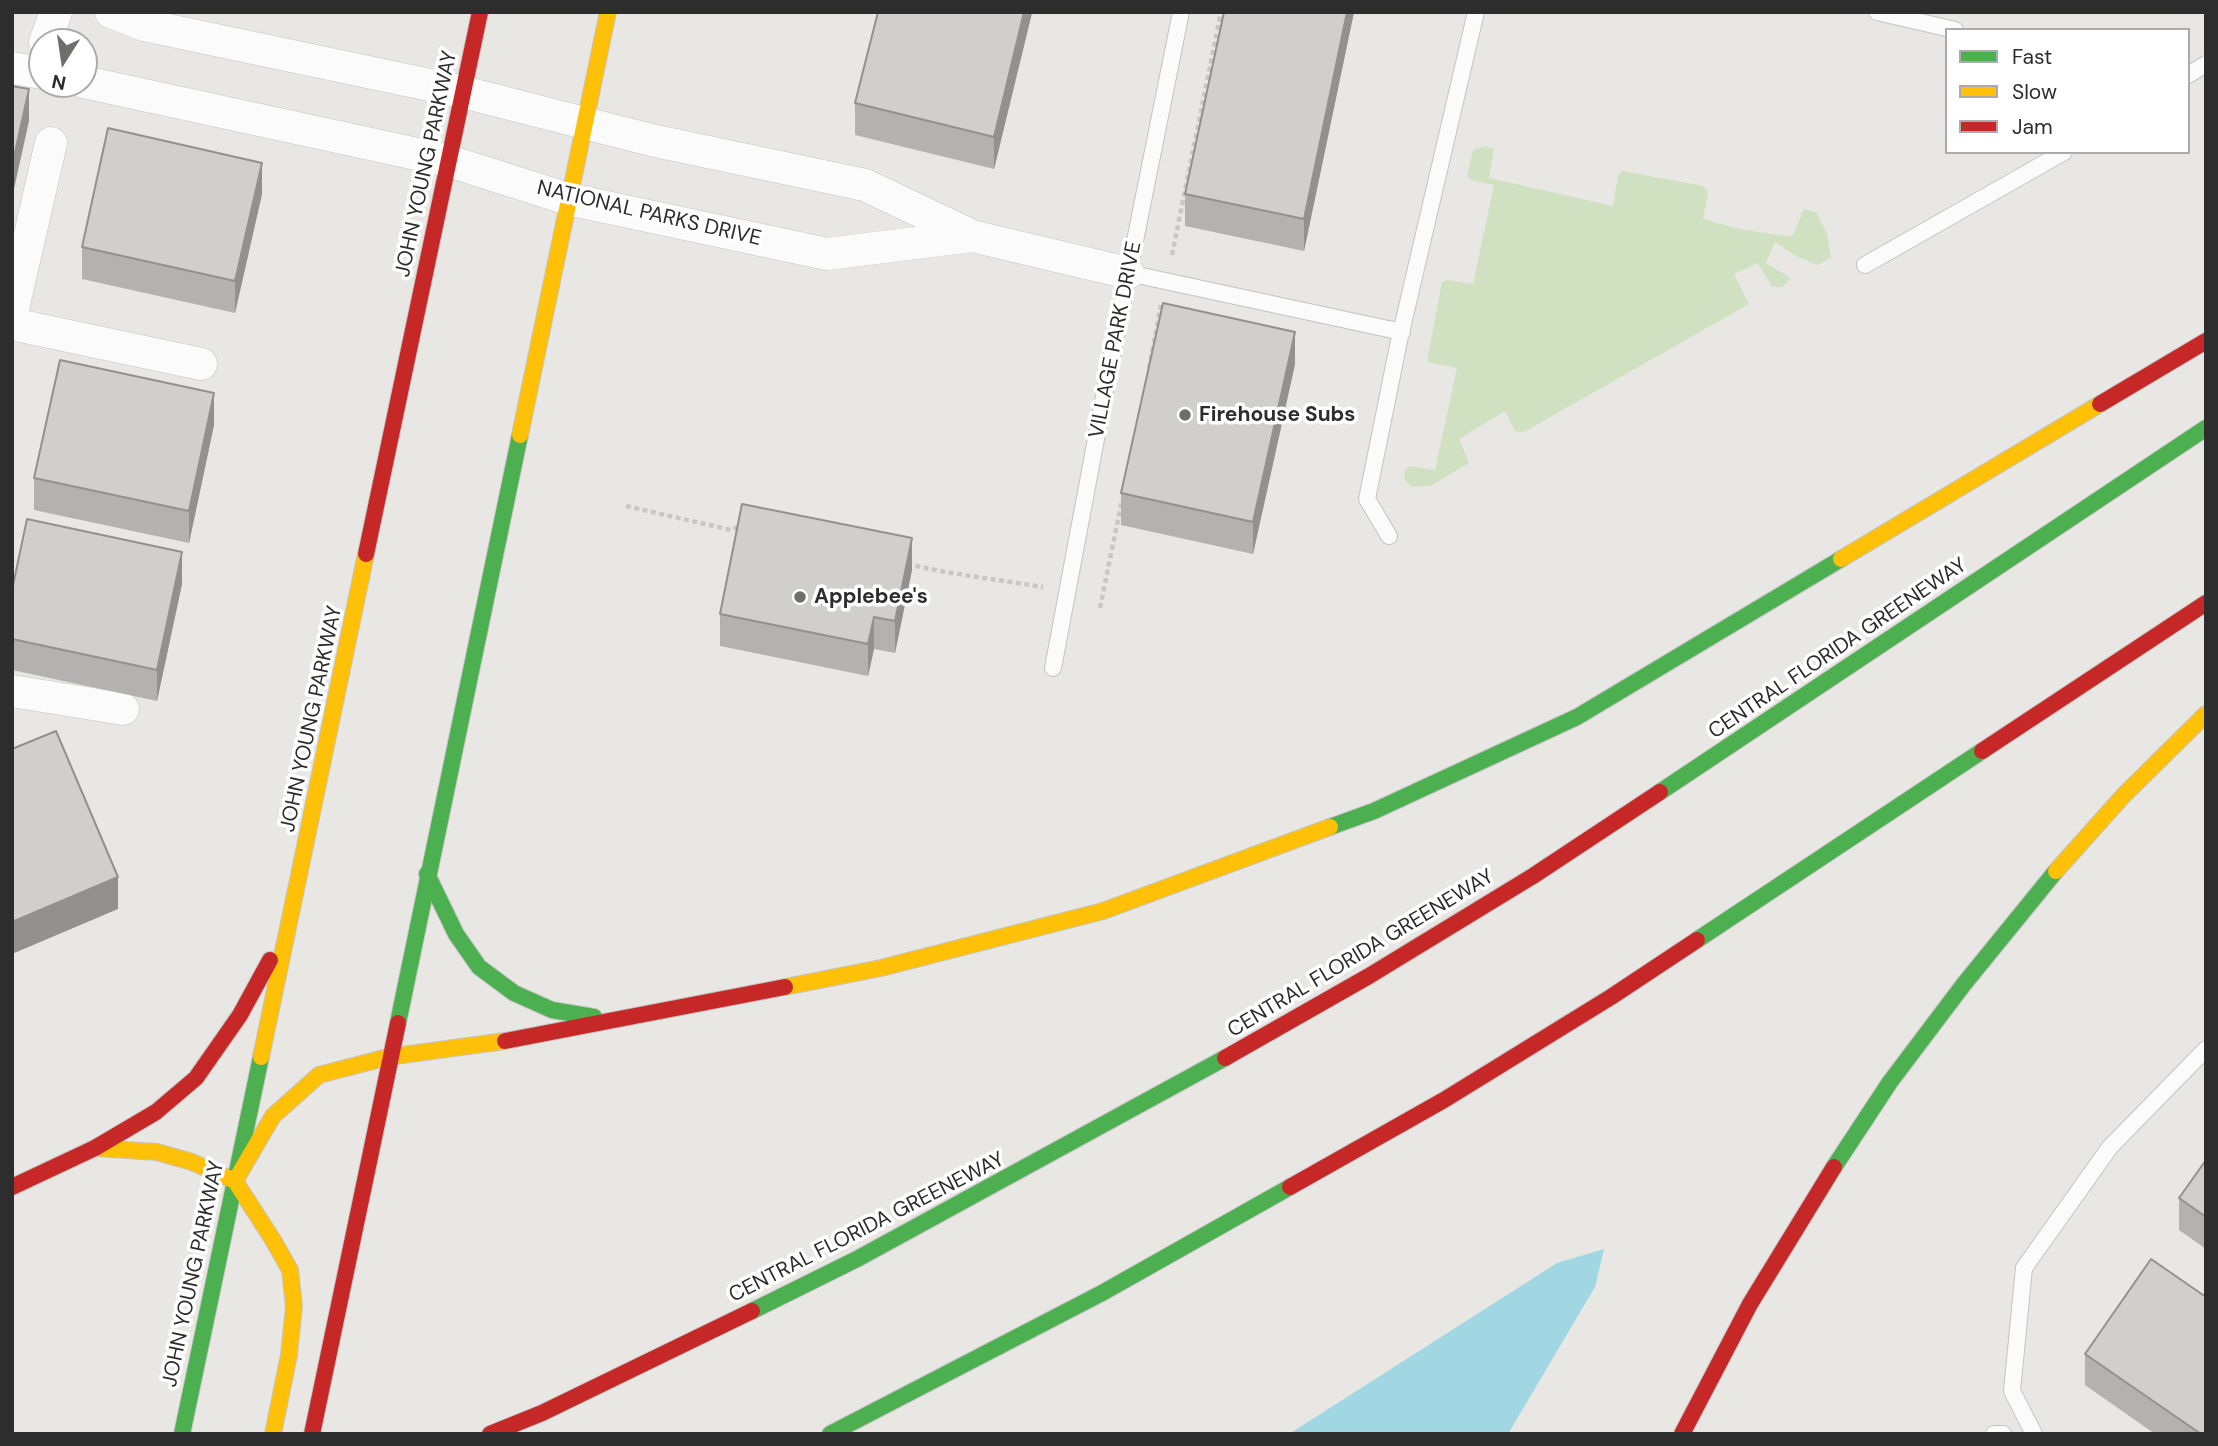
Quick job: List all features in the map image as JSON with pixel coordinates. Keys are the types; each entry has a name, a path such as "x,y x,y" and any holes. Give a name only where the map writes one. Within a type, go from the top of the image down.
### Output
{"highway":[{"name":"JOHN YOUNG PARKWAY","path":"182,1434 480,12"},
{"path":"312,1434 388,1057 608,12"},
{"path":"235,1181 273,1116 319,1074 388,1057 485,1045 881,968 1103,911 1374,811 1577,717 2206,341"},
{"name":"CENTRAL FLORIDA GREENEWAY","path":"490,1434 589,1390 857,1259 1152,1100 1369,976 1556,861 2206,428"},
{"path":"830,1434 1114,1286 1444,1100 1623,990 2206,603"},
{"path":"1682,1434 1750,1304 1818,1190 1890,1082 2040,888 2123,796 2206,714"},
{"path":"427,874 456,934 479,967 514,993 552,1010 614,1020"},
{"path":"12,1187 95,1148 156,1112 196,1078 240,1015 290,924"},
{"path":"95,1148 157,1152 192,1162 235,1181 290,1270 294,1306 289,1355 273,1434"}],"street":[{"name":"NATIONAL PARKS DRIVE","path":"111,12 144,25 463,92 651,140 865,185 972,236 1128,273"},
{"name":"NATIONAL PARKS DRIVE","path":"98,85 449,160 568,199 827,254 972,236"},
{"path":"12,313 51,143"},
{"path":"12,324 201,364"},
{"path":"12,691 123,709"}],"lane":[{"name":"VILLAGE PARK DRIVE","path":"1053,668 1181,12"},
{"path":"1389,536 1367,499 1402,332 1476,12"},
{"path":"1877,12 1946,28"},
{"path":"2190,74 2206,64"},
{"path":"1865,265 2060,154"},
{"path":"1128,273 1402,332"},
{"path":"2035,1434 2012,1391 2024,1268 2110,1146 2206,1049"},
{"path":"1994,1434 2003,1434"}],"path":[{"path":"1147,377 1221,12"},
{"path":"1100,608 1122,500"},
{"path":"626,506 731,530 740,526 752,528"},
{"path":"907,564 1103,595"}],"green space":[{"path":"1485,146 1494,149 1489,178 1613,206 1618,176 1622,171 1703,186 1708,192 1703,219 1739,229 1792,237 1804,209 1817,213 1827,234 1831,257 1818,265 1796,256 1775,242 1766,263 1791,278 1782,287 1772,287 1758,263 1734,274 1749,304 1524,432 1515,431 1505,411 1459,439 1469,463 1430,486 1411,487 1404,479 1405,469 1410,466 1435,470 1457,368 1427,362 1442,282 1448,280 1473,284 1494,185 1470,180 1467,175 1473,150"}],"water":[{"path":"1604,1249 1595,1287 1508,1434 1289,1434 1557,1263"}],"building":[{"path":"878,12 1024,12 994,137 855,103"},
{"path":"1224,12 1347,12 1304,219 1185,194"},
{"path":"12,86 28,89 28,94 12,166"},
{"path":"108,128 262,163 235,281 82,247"},
{"path":"1163,303 1295,332 1253,522 1121,493"},
{"path":"60,360 214,393 189,511 34,478"},
{"path":"742,504 912,538 895,621 874,617 868,644 720,614"},
{"path":"27,519 182,552 157,670 12,639 12,590"},
{"path":"56,731 118,877 12,922 12,749"},
{"path":"2206,1160 2206,1217 2179,1198"},
{"path":"2151,1259 2206,1297 2206,1434 2201,1434 2085,1354"}],"traffic: fast":[{"path":"1660,792 2206,428"},
{"path":"398,1023 520,435"},
{"path":"1330,827 1374,811 1577,717 1841,559"},
{"path":"1697,940 1982,751"},
{"path":"1834,1167 1890,1082 1964,984 2056,871"},
{"path":"427,874 456,934 479,967 514,993 552,1010 594,1017"},
{"path":"182,1434 261,1057"},
{"path":"752,1311 857,1259 1225,1058"},
{"path":"830,1434 1102,1293 1290,1187"}],"traffic: slow":[{"path":"520,435 608,12"},
{"path":"1841,559 2100,404"},
{"path":"261,1057 366,554"},
{"path":"2056,871 2123,796 2206,714"},
{"path":"785,987 881,968 1103,911 1330,827"},
{"path":"235,1181 273,1116 319,1075 388,1057 505,1041"},
{"path":"95,1148 157,1152 192,1162 235,1181 273,1240 290,1270 294,1306 289,1355 273,1434"}],"traffic: jam":[{"path":"366,554 480,12"},
{"path":"2100,404 2206,341"},
{"path":"1982,751 2206,603"},
{"path":"1225,1058 1369,976 1533,876 1660,792"},
{"path":"1290,1187 1444,1100 1611,997 1697,940"},
{"path":"12,1187 95,1148 156,1112 196,1078 240,1015 270,960"},
{"path":"505,1041 785,987"},
{"path":"312,1434 398,1023"},
{"path":"1682,1434 1750,1304 1834,1167"},
{"path":"490,1434 542,1413 752,1311"}],"place":[{"name":"Firehouse Subs","path":"1185,415"},
{"name":"Applebee's","path":"800,597"}]}
